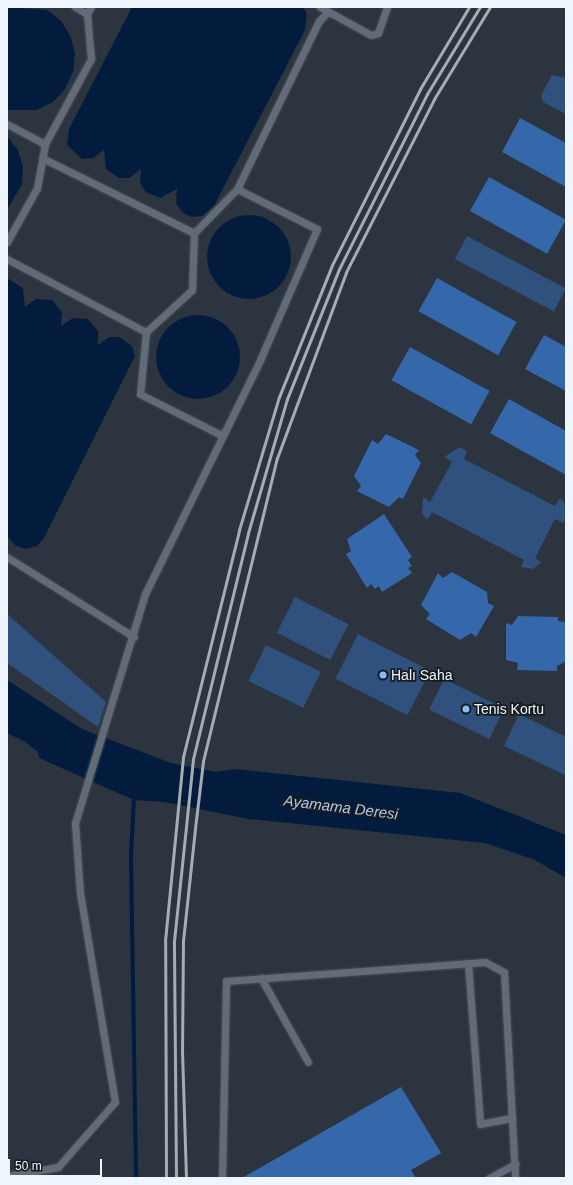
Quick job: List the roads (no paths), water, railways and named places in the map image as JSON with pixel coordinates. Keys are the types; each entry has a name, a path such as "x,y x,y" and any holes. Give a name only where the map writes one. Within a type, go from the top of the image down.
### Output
{"lane":[{"path":"75,7 87,14"},
{"path":"7,242 37,188 45,144 91,59 87,14 91,7"},
{"path":"320,7 371,34 378,33 386,7"},
{"path":"223,436 140,394 146,332 192,290 194,233 237,189 319,21 328,12"},
{"path":"7,124 45,144"},
{"path":"42,158 194,233"},
{"path":"7,1176 58,1167 115,1102 80,893 75,823 110,717 134,637 144,594 223,436 317,229 237,189"},
{"path":"7,259 146,332"},
{"path":"7,557 134,637"},
{"path":"222,1178 226,981 485,962 504,972 516,1178"},
{"path":"468,963 480,1124 512,1118"},
{"path":"261,978 308,1062"},
{"path":"489,1178 515,1164"}],"water":[{"path":"7,7 47,10 61,21 71,37 75,54 73,72 65,89 53,102 37,110 7,110"},
{"path":"132,7 303,7 307,14 305,30 214,206 202,216 191,217 182,212 176,203 177,189 160,198 146,192 140,183 141,169 129,178 119,178 106,169 104,150 93,158 82,159 67,145 69,129"},
{"path":"7,136 18,150 23,167 22,184 7,210"},
{"path":"249,215 265,218 279,227 288,241 291,257 288,273 279,287 265,296 249,299 233,296 219,287 210,273 207,257 210,241 219,227 233,218"},
{"path":"7,278 23,288 25,307 36,299 52,300 62,312 61,326 73,318 88,319 98,331 98,345 109,337 119,337 132,346 135,356 44,538 37,546 26,549 16,546 7,536"},
{"path":"198,315 214,318 228,327 237,341 240,357 237,373 228,387 214,396 198,399 182,396 168,387 159,373 156,357 159,341 168,327 182,318"},
{"name":"Ayamama Deresi","path":"7,680 82,729 171,763 216,772 235,769 460,793 566,835 566,878 535,860 485,843 248,819 165,802 134,800 39,758 38,752 25,742 7,733"}],"waterway":[{"path":"134,797 131,857 136,1178"}],"railway":[{"path":"166,1178 165,941 183,757 239,530 279,397 332,265 420,89 469,7"},
{"path":"176,1178 174,941 193,759 248,533 287,399 339,269 427,94 480,7"},
{"path":"186,1178 182,1053 183,941 203,761 277,458 346,272 434,99 490,7"}],"place":[{"name":"Halı Saha","path":"383,675"},
{"name":"Tenis Kortu","path":"466,709"}]}
